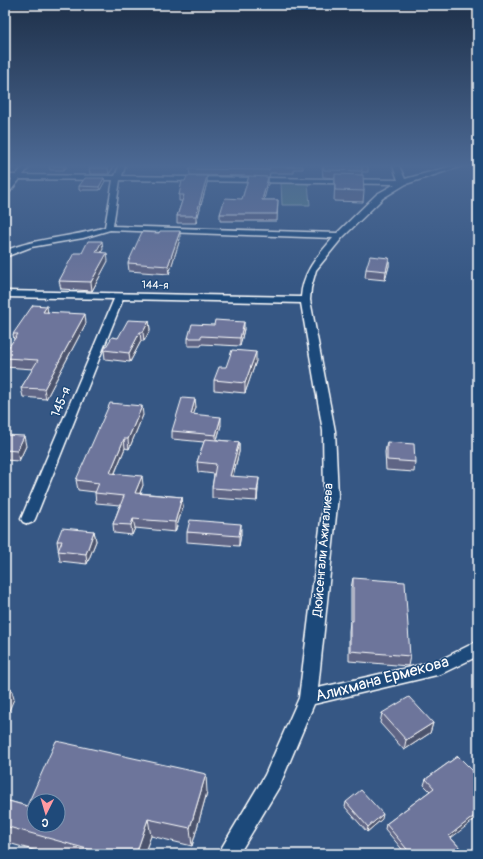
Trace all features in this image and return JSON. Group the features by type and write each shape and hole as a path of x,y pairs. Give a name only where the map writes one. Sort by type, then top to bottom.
{"street":[{"path":"109,228 113,206"},
{"name":"Дюйсенгали Ажигалиева","path":"228,854 272,781 308,698 330,496 329,431 305,300 312,270 339,236 370,206"},
{"path":"5,254 36,244 85,236 109,228 339,236"},
{"name":"144-я","path":"5,294 305,300"},
{"name":"145-я","path":"28,518 120,296"},
{"name":"Алихмана Ермекова","path":"308,698 441,667 478,648"}],"building":[{"path":"180,206 199,206 196,216 177,216"},
{"path":"222,206 278,206 277,214 220,214"},
{"path":"160,231 180,231 168,266 128,263 142,232 159,233"},
{"path":"88,241 102,241 96,252 107,253 91,282 59,281 74,253 82,253"},
{"path":"370,256 389,258 386,271 366,269"},
{"path":"33,305 47,306 43,312 85,314 44,389 21,388 38,360 5,358 5,352 18,334 13,334"},
{"path":"128,320 149,321 143,332 140,332 129,353 104,350 112,337 118,338"},
{"path":"215,320 244,322 240,338 201,336 201,338 188,338 192,324 214,325"},
{"path":"232,350 256,352 245,383 214,380 219,367 226,367"},
{"path":"182,398 195,399 191,414 221,417 216,435 172,431"},
{"path":"110,403 142,406 128,439 124,439 110,473 142,476 135,493 182,497 175,522 133,519 131,525 113,524 124,496 95,493 99,483 76,480"},
{"path":"5,435 24,436 17,451 5,450"},
{"path":"205,439 239,442 230,476 259,478 257,491 212,488 216,464 197,462"},
{"path":"387,442 414,444 415,462 387,460"},
{"path":"190,520 241,524 239,536 187,532"},
{"path":"62,528 94,531 86,554 58,551 62,541 57,541"},
{"path":"353,578 405,582 410,656 350,651 350,621 353,621"},
{"path":"5,688 11,688 5,702"},
{"path":"409,697 433,723 406,740 382,713"},
{"path":"56,741 206,774 190,828 148,819 136,854 105,854 30,833 66,833 66,793 33,793"},
{"path":"458,756 478,776 478,813 449,836 460,848 453,854 411,854 386,824 434,788 426,779"},
{"path":"361,790 383,814 368,827 346,802"},
{"path":"5,800 26,806 26,832 5,826"}]}
